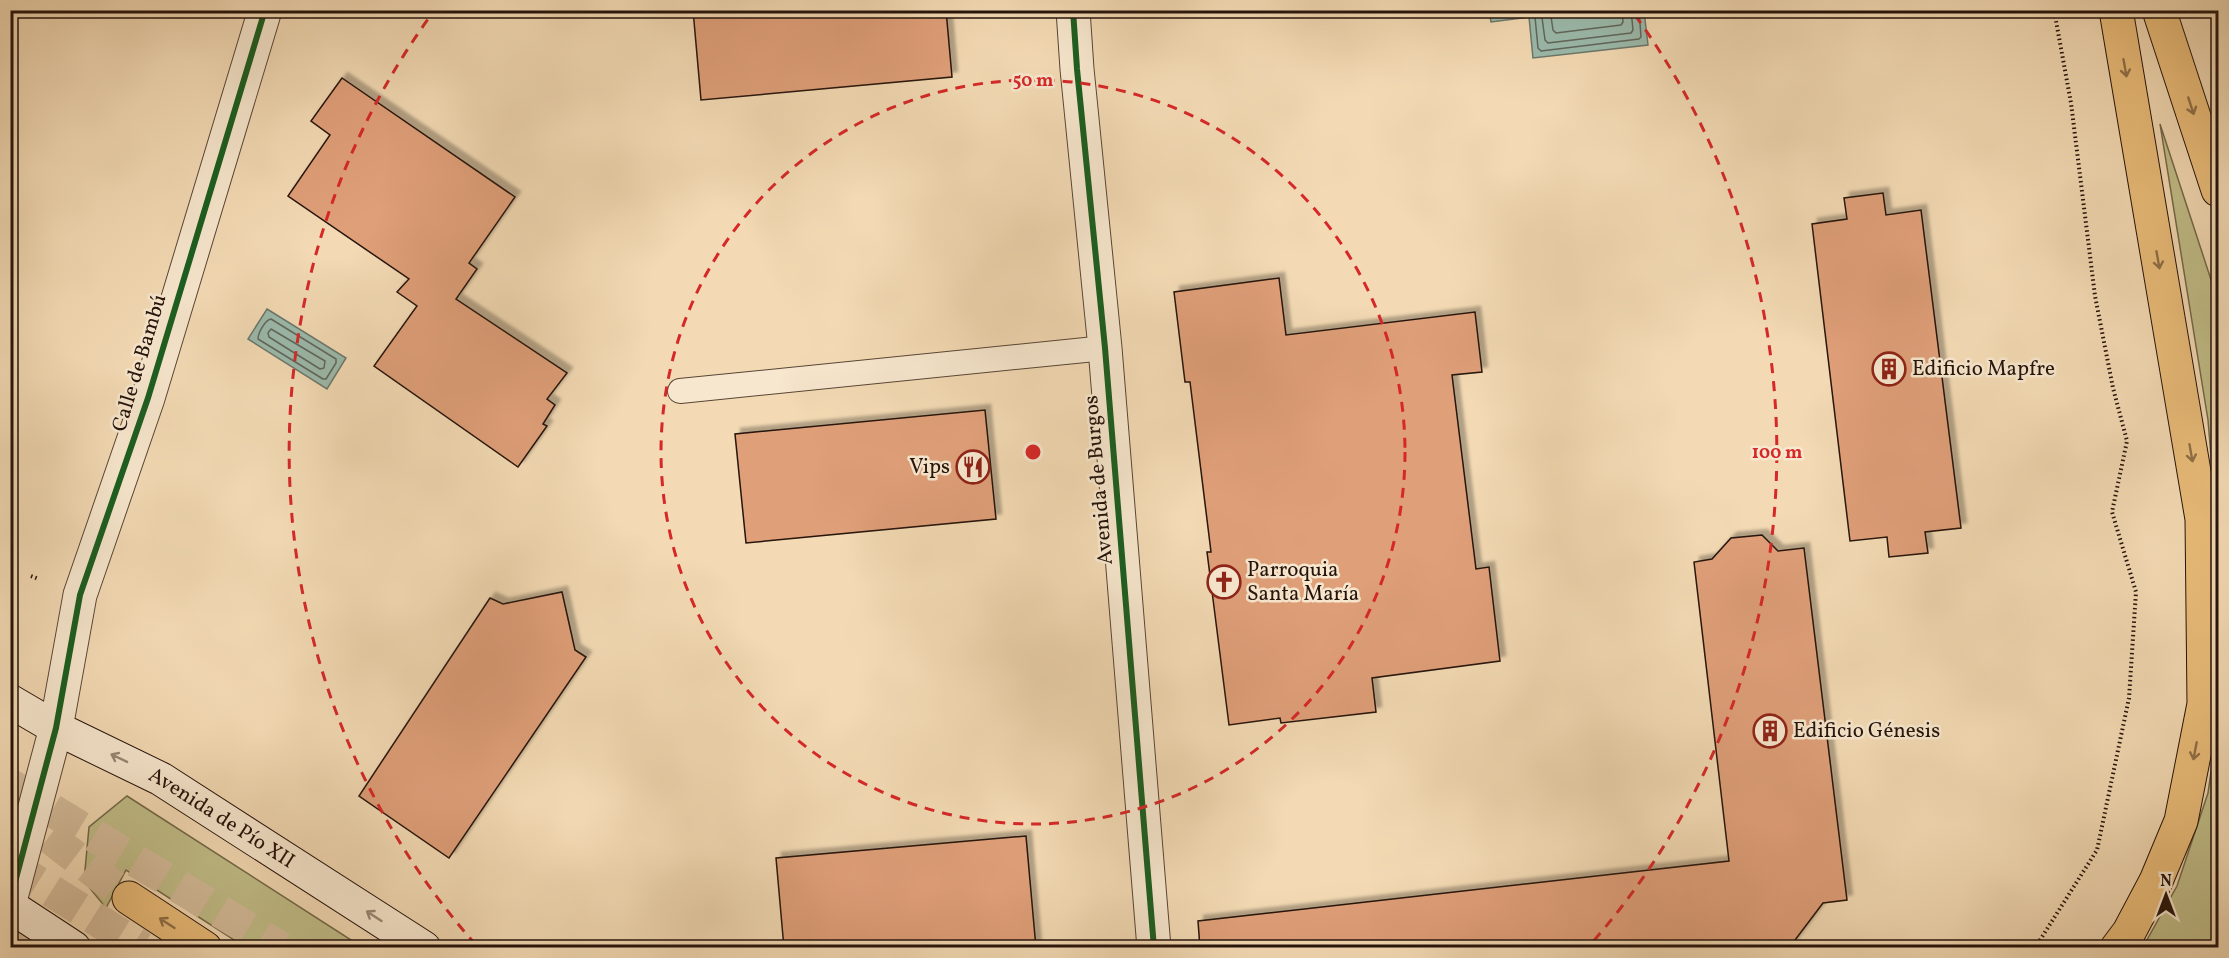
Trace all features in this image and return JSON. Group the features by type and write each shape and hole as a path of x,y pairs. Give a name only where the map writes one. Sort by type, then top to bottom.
{"main road":[{"path":"2116,10 2202,519 2204,704 2181,821 2156,881 2129,932 2116,948"},
{"path":"2159,10 2218,190"},
{"path":"129,898 205,948"}],"street":[{"name":"Calle de Bambú","path":"10,901 56,728 80,595 148,398 265,10"},
{"name":"Avenida de Burgos","path":"1073,10 1105,348 1154,948"},
{"name":"Avenida de Pío XII","path":"10,701 56,728 161,779 424,948"},
{"path":"10,906 74,948"}],"lane":[{"path":"680,392 1105,348"}],"path":[{"path":"2035,948 2097,850 2129,698 2136,592 2112,512 2127,441 2113,388 2095,297 2071,103 2054,10"}],"shaded area":[{"path":"2160,124 2218,301 2218,541 2208,420"},
{"path":"2218,722 2218,947 2143,947 2177,886 2208,793"},
{"path":"127,796 362,947 245,947 126,870 106,908 84,881 89,827"}],"water":[{"path":"1489,11 1644,11 1648,45 1533,58 1529,17 1491,22"},
{"path":"267,309 346,358 327,389 248,339"}],"building":[{"path":"693,10 946,10 952,77 701,100"},
{"path":"342,78 515,197 469,263 477,269 456,299 567,373 547,399 555,405 543,424 547,426 518,467 374,366 417,306 397,292 409,279 288,196 330,135 311,121"},
{"name":"Edificio Mapfre","path":"1883,193 1886,215 1921,210 1961,528 1925,532 1928,553 1889,557 1887,537 1850,541 1812,224 1847,219 1844,198"},
{"path":"1279,278 1286,335 1475,312 1482,372 1452,375 1476,569 1489,567 1500,661 1372,678 1376,712 1281,723 1280,718 1229,725 1207,552 1211,552 1190,382 1185,382 1174,292"},
{"path":"985,410 996,519 746,543 735,434"},
{"path":"1762,535 1778,551 1804,548 1847,900 1823,903 1789,948 1200,948 1198,921 1729,861 1694,562 1712,559 1731,538"},
{"path":"562,592 575,650 586,657 449,858 359,796 490,598 503,604"},
{"path":"1026,836 1036,948 784,948 776,858"}],"tunnel":[{"path":"10,785 281,948"},
{"path":"10,807 129,898"},
{"path":"10,865 142,948"},
{"path":"10,934 24,948"}],"cycle path":[{"path":"10,901 56,728 80,595 148,398 265,10"},
{"path":"1073,10 1105,348 1154,948"}],"place":[{"name":"Edificio Mapfre","path":"1889,369"},
{"name":"Vips","path":"973,467"},
{"name":"Parroquia Santa María","path":"1224,582"},
{"name":"Edificio Génesis","path":"1770,731"}]}
